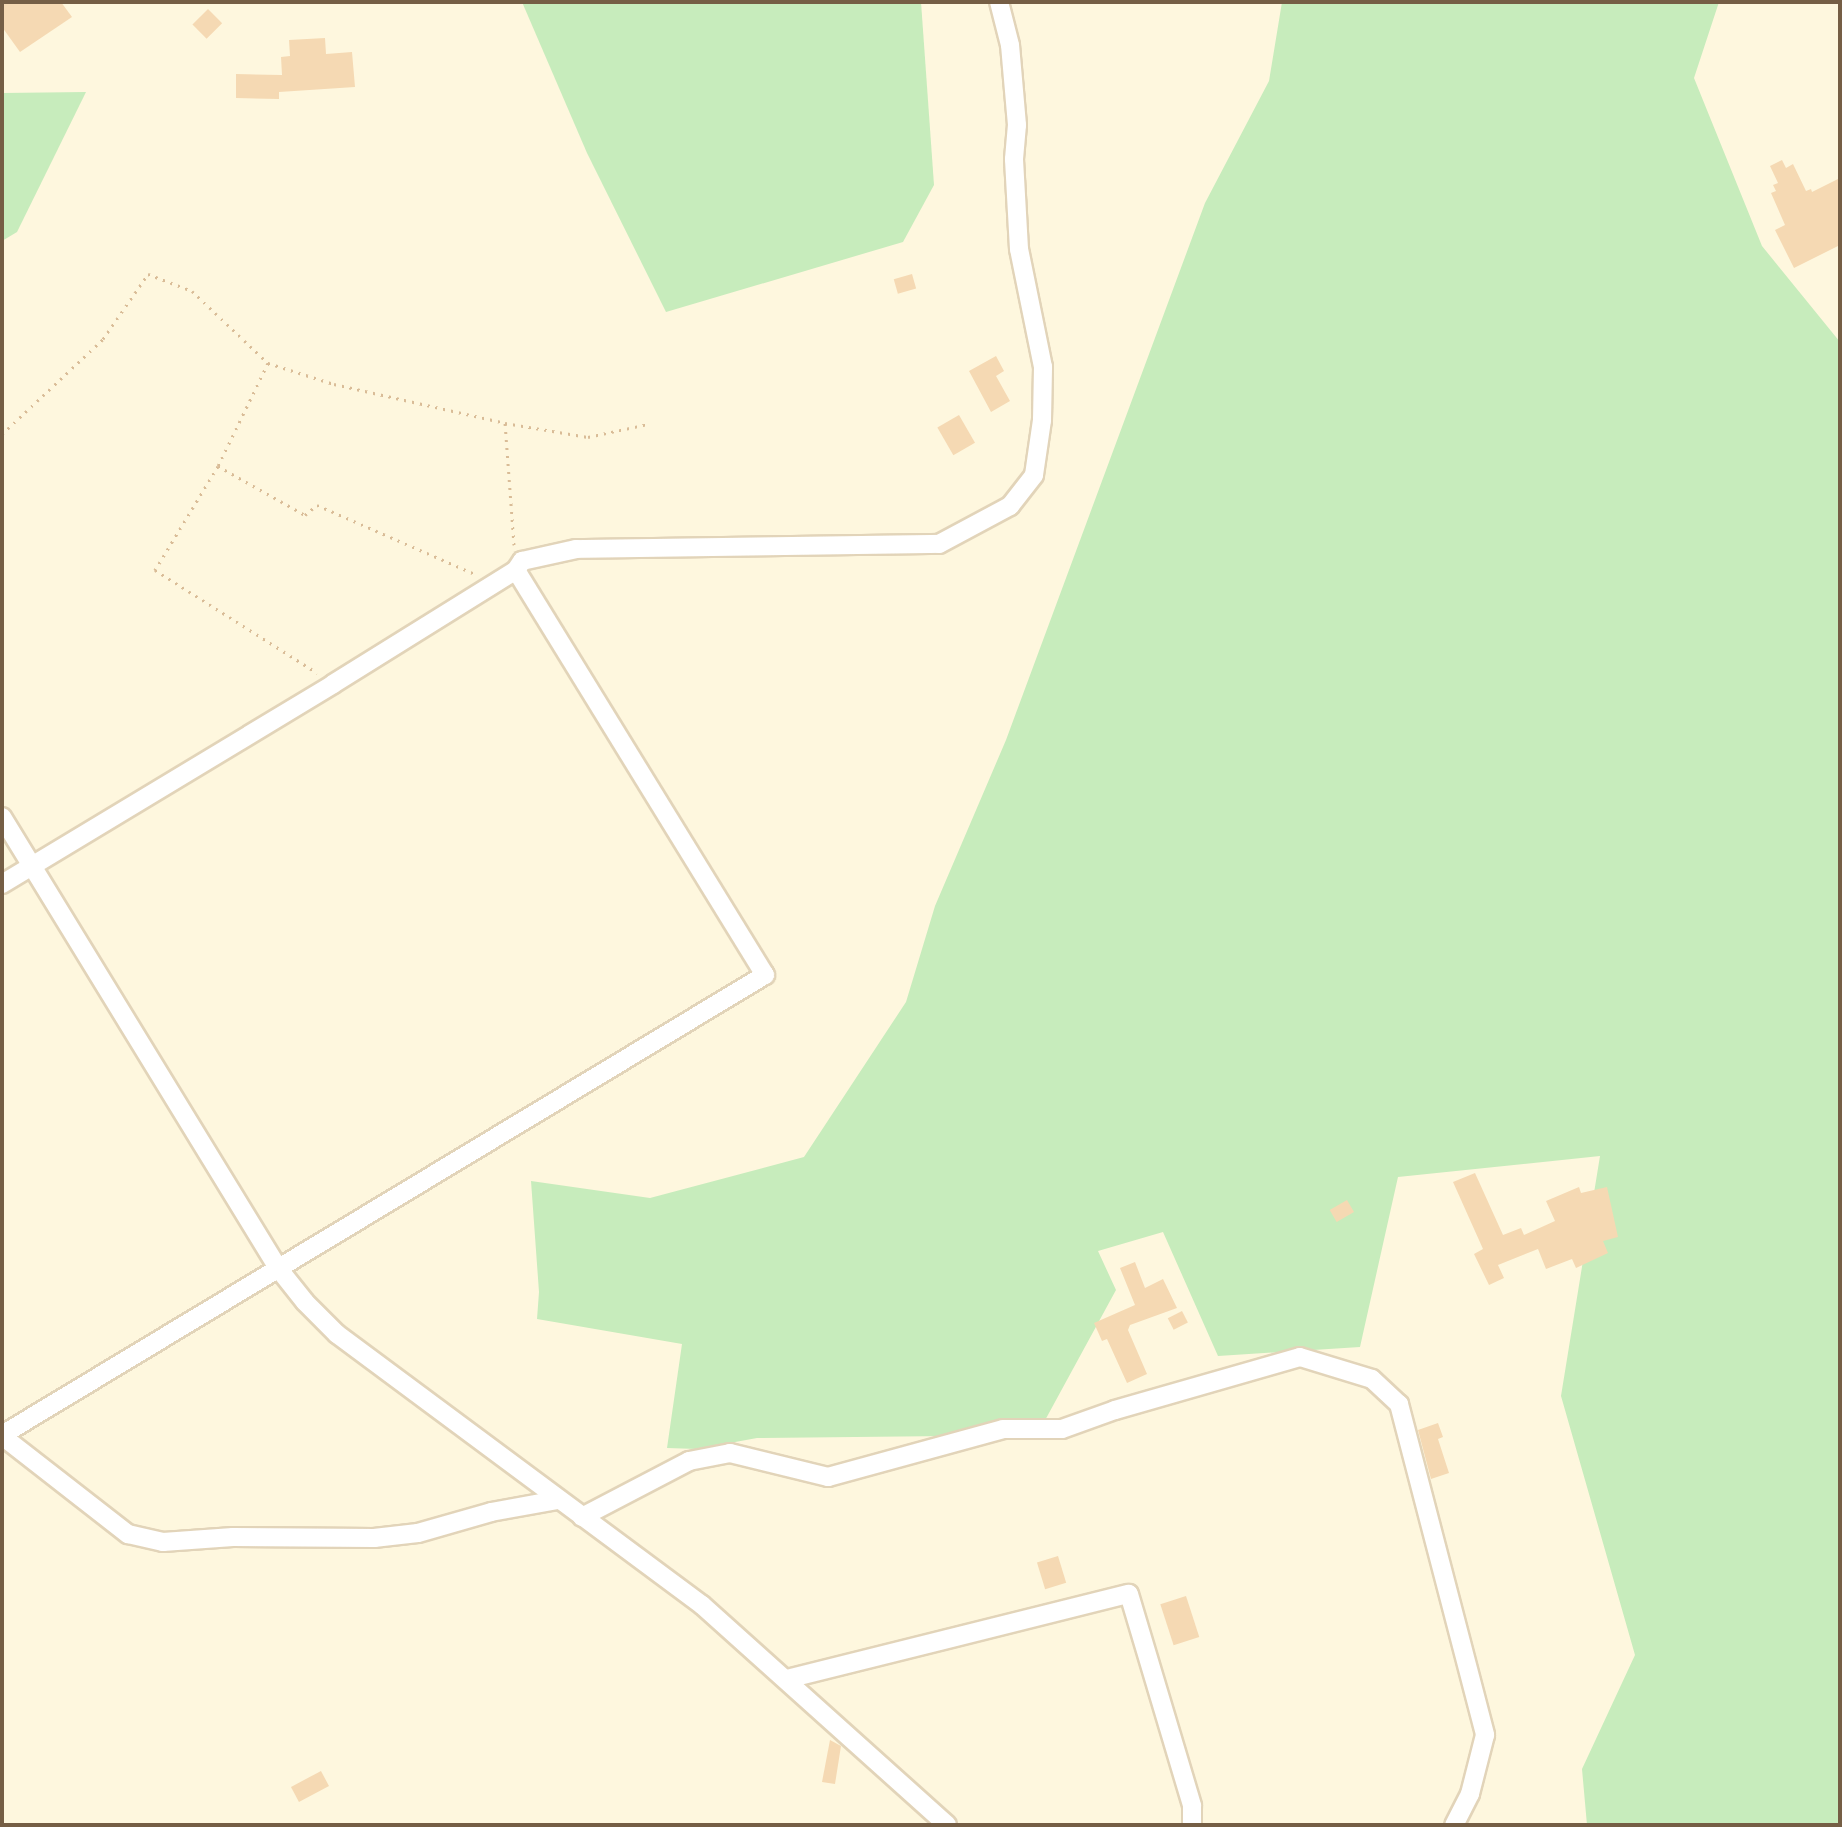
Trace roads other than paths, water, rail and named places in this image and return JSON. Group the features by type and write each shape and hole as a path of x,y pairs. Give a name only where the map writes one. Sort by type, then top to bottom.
{"street":[{"path":"2,884 333,684 516,570 522,561 576,549 939,544 1010,506 1034,475 1042,420 1043,367 1019,249 1014,159 1015,99 1010,45 999,2"},
{"path":"516,570 765,975 2,1436 61,1485 128,1534 163,1542 233,1537 374,1538 418,1533 491,1512 558,1500"},
{"path":"2,817 278,1268 305,1302 337,1334 702,1605 947,1825"},
{"path":"582,1517 689,1461 730,1453 828,1477 1003,1429 1062,1429 1115,1410 1300,1357 1372,1379 1399,1404 1485,1735 1470,1794 1454,1825"},
{"path":"787,1679 1129,1594 1192,1806 1192,1825"}]}
